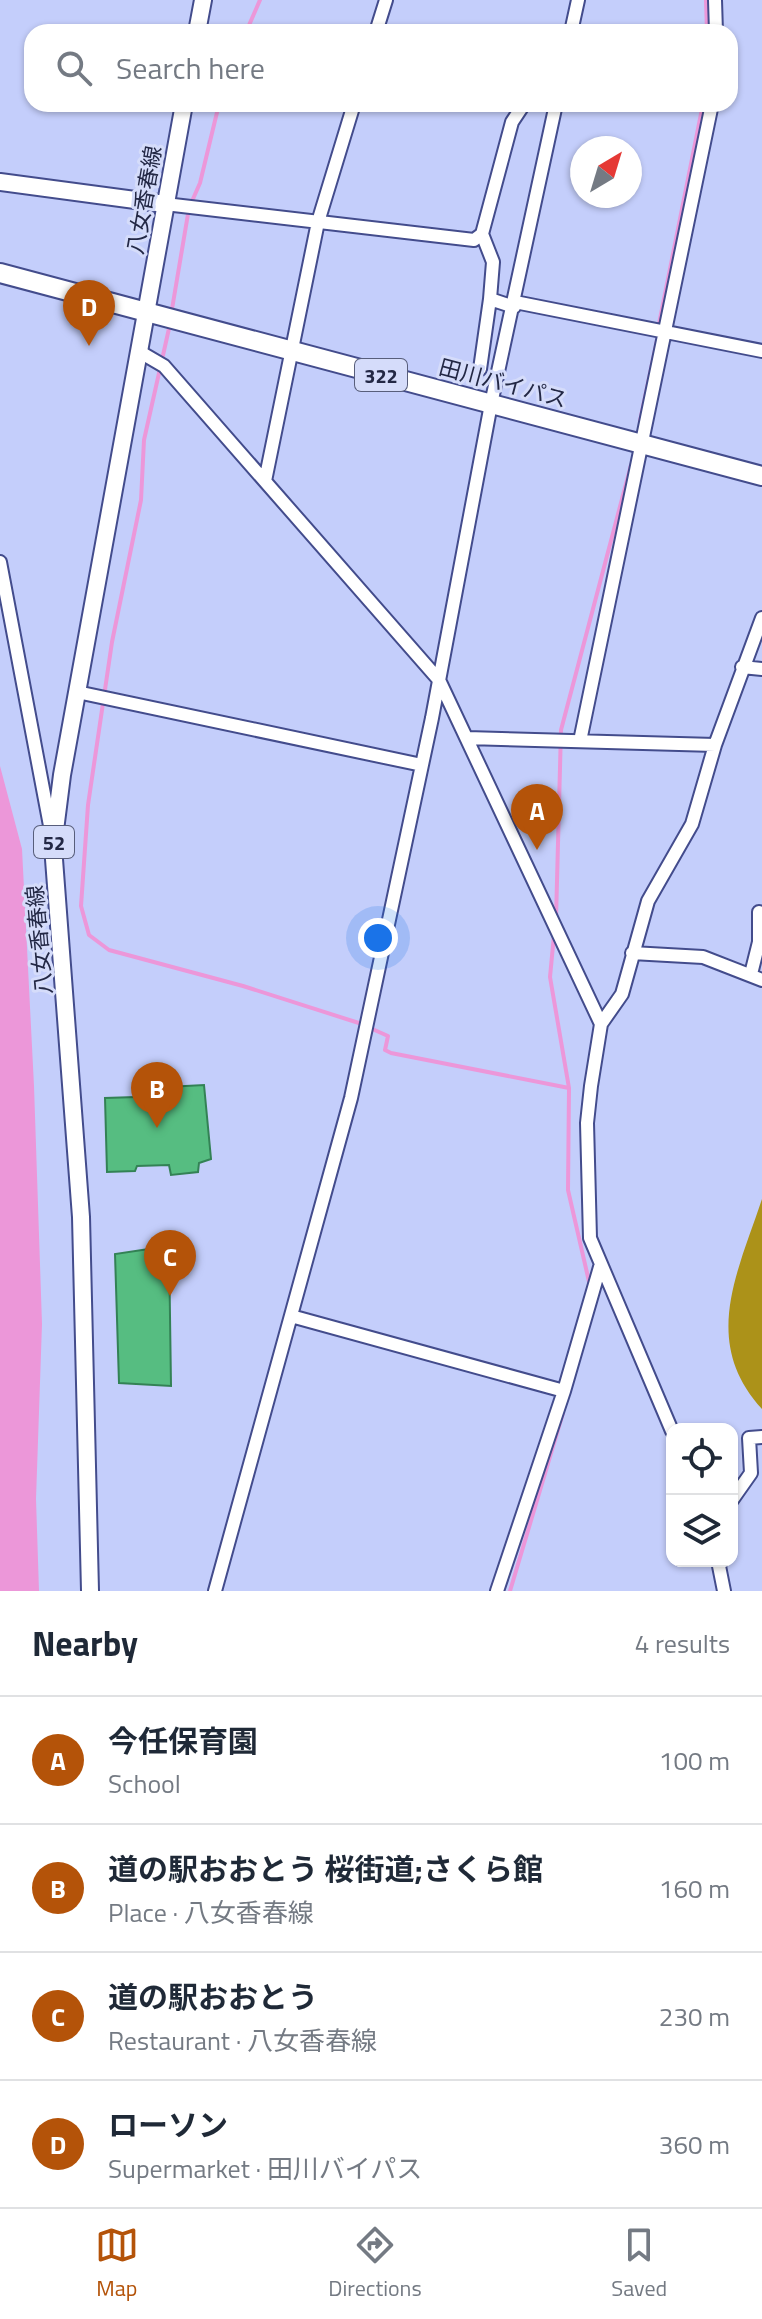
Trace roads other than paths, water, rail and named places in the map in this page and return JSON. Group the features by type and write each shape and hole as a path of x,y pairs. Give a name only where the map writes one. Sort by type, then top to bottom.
{"highway":[{"name":"田川バイパス","path":"0,273 762,476"}],"main road":[{"path":"198,24 203,0"},
{"name":"八女香春線","path":"90,1591 81,1217 53,846 77,692 182,112"},
{"path":"0,182 165,204"}],"street":[{"path":"378,24 386,0"},
{"path":"573,24 578,0"},
{"path":"715,0 716,24"},
{"path":"265,481 318,222 352,112"},
{"path":"480,369 493,262 482,234 512,122 519,112"},
{"path":"215,1591 351,1098 422,765 491,404 554,112"},
{"path":"580,741 710,112"},
{"path":"165,204 474,240 482,234"},
{"path":"490,299 762,351"},
{"path":"140,352 164,366 439,680 601,1024"},
{"path":"0,562 53,846"},
{"path":"668,1423 590,1238 587,1123 601,1024 622,994 648,901 692,824 715,745 762,618"},
{"path":"742,667 762,669"},
{"path":"77,692 422,765"},
{"path":"467,738 715,745"},
{"path":"632,953 703,957 756,977 759,912"},
{"path":"497,1591 564,1391 600,1267"},
{"path":"291,1316 564,1391"},
{"path":"736,1495 751,1473 749,1438 762,1437"},
{"path":"719,1567 724,1591"}],"waterway":[{"path":"250,24 260,0"},
{"path":"706,0 707,24"},
{"path":"171,315 189,208 200,183 217,112"},
{"path":"659,324 701,112"},
{"path":"170,324 144,440 141,500 112,642 88,805 81,906 89,935 109,950 243,986 362,1024"},
{"path":"640,421 658,336"},
{"path":"556,919 561,730 631,465"},
{"path":"554,935 550,977 569,1088 568,1190 590,1286"},
{"path":"370,1028 388,1036 385,1050 391,1053 569,1088"},
{"path":"510,1591 563,1413"}],"place":[{"name":"ローソン","path":"89,346"},
{"name":"今任保育園","path":"537,850"},
{"name":"道の駅おおとう 桜街道;さくら館","path":"157,1128"},
{"name":"道の駅おおとう","path":"170,1296"}]}
